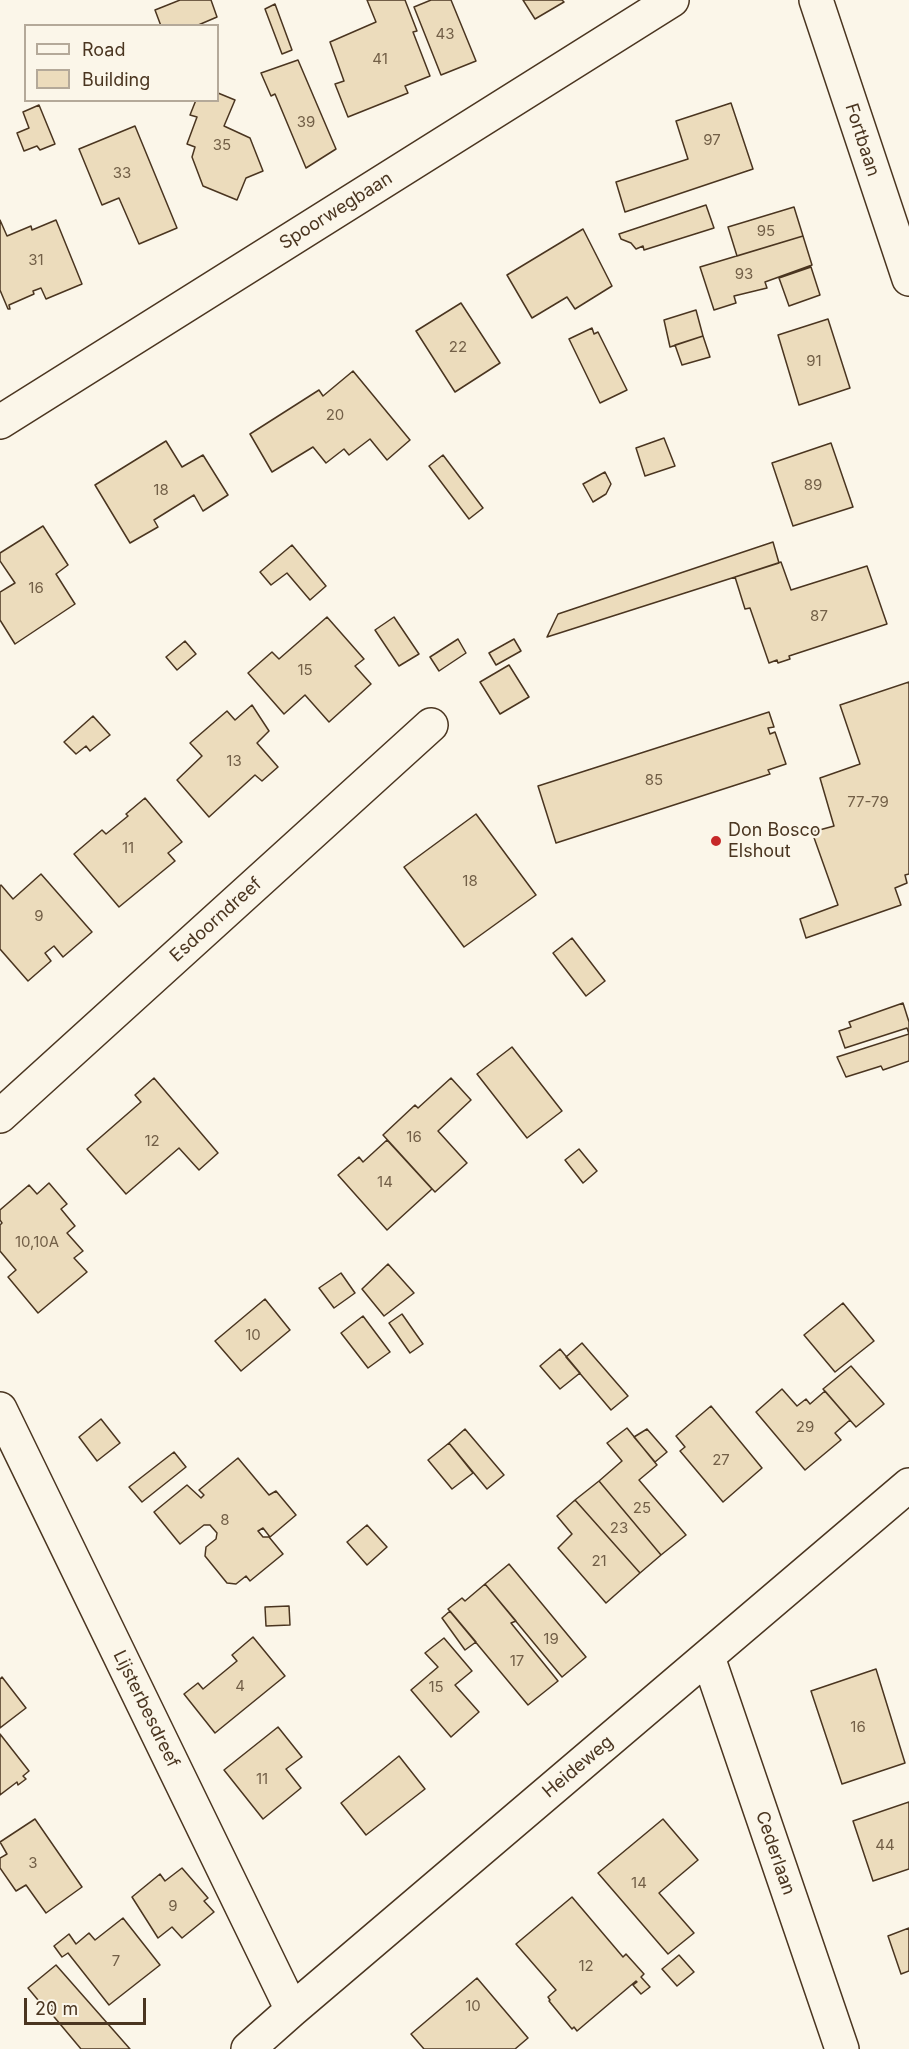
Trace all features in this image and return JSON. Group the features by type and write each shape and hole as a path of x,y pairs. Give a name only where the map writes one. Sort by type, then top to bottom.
{"street":[{"name":"Spoorwegbaan","path":"0,422 672,0"},
{"name":"Fortbaan","path":"816,0 909,279"},
{"name":"Esdoorndreef","path":"0,1116 431,725"},
{"name":"Lijsterbesdreef","path":"0,1409 292,2010"},
{"name":"Heideweg","path":"248,2049 909,1485"},
{"name":"Cederlaan","path":"708,1657 842,2049"}],"building":[{"path":"180,0 211,0 217,17 201,24 160,24 155,10"},
{"path":"367,0 405,0 417,31 413,32 430,76 405,86 408,93 348,117 335,84 344,81 330,42 376,22"},
{"path":"431,0 451,0 476,61 441,75 414,7"},
{"path":"523,0 562,0 564,2 535,19"},
{"path":"275,4 292,50 282,54 265,9"},
{"path":"298,60 336,149 306,168 275,94 271,96 261,73"},
{"path":"219,93 235,100 224,126 250,138 263,171 246,178 237,200 203,186 192,157 195,147 187,144 197,117 190,115 195,102 219,102"},
{"path":"731,103 753,169 625,212 616,182 688,159 676,121"},
{"path":"39,105 55,144 40,150 37,146 24,151 17,133 29,128 23,112"},
{"path":"135,126 177,228 139,244 119,198 102,205 79,149"},
{"path":"706,205 714,228 644,250 643,246 636,249 631,243 621,239 619,234"},
{"path":"794,207 803,236 737,256 728,227"},
{"path":"0,220 7,236 31,226 32,230 56,220 82,284 46,299 41,288 33,291 34,294 9,305 10,309 8,309 0,290"},
{"path":"583,229 612,286 575,309 567,297 532,318 507,275"},
{"path":"803,236 812,265 765,282 767,288 734,296 736,303 714,310 700,267"},
{"path":"811,267 820,295 789,306 779,278"},
{"path":"461,303 500,363 455,392 416,331"},
{"path":"696,310 703,336 670,347 664,320"},
{"path":"828,319 850,388 799,405 778,335"},
{"path":"592,328 594,334 598,332 627,390 600,403 569,339"},
{"path":"703,336 710,357 682,365 675,345"},
{"path":"353,371 410,440 387,460 370,439 349,455 344,449 326,463 313,447 272,472 250,434 319,390 323,396"},
{"path":"664,438 675,466 645,476 636,448"},
{"path":"166,441 182,467 203,455 228,495 203,511 194,495 154,520 158,527 130,543 95,485"},
{"path":"831,443 853,507 793,526 772,463"},
{"path":"443,455 483,508 469,519 429,466"},
{"path":"605,472 611,484 606,494 593,502 583,484"},
{"path":"43,526 68,565 56,574 75,604 15,644 0,620 0,592 15,583 0,561 0,553"},
{"path":"773,542 779,563 547,637 558,614"},
{"path":"292,545 326,586 310,600 287,573 271,585 260,572"},
{"path":"781,562 791,590 867,566 887,624 789,656 790,659 778,663 777,660 769,663 750,608 745,609 735,577"},
{"path":"327,617 364,659 355,666 371,684 329,722 305,695 284,714 248,673 272,652 279,659"},
{"path":"394,617 419,654 399,666 375,630"},
{"path":"458,639 466,653 439,671 430,657"},
{"path":"514,639 521,651 496,665 489,653"},
{"path":"185,641 196,654 177,670 166,657"},
{"path":"509,665 529,697 500,714 480,682"},
{"name":"Don Bosco Elshout","path":"909,682 909,874 905,875 907,883 895,888 901,905 806,938 800,919 838,905 812,832 834,826 820,778 860,764 840,705"},
{"path":"252,705 269,731 257,743 278,767 262,781 255,775 209,817 177,780 202,756 190,743 227,711 235,720"},
{"path":"769,712 774,727 768,728 770,734 775,732 786,764 768,770 770,774 556,843 538,786"},
{"path":"93,716 110,735 90,751 86,746 76,754 64,742"},
{"path":"145,798 182,842 168,853 175,861 119,907 74,854 102,830 106,834"},
{"path":"476,814 536,895 464,947 404,867"},
{"path":"41,874 92,932 63,957 54,946 45,953 51,961 28,981 0,949 0,886 13,899"},
{"path":"572,938 605,981 586,996 553,953"},
{"path":"903,1003 909,1022 909,1034 907,1028 845,1048 839,1031 851,1027 849,1022"},
{"path":"909,1034 909,1061 883,1070 881,1066 846,1077 837,1057"},
{"path":"512,1047 562,1111 527,1138 477,1074"},
{"path":"154,1078 218,1153 199,1170 179,1148 126,1194 87,1149 141,1102 135,1095"},
{"path":"451,1078 471,1100 438,1131 467,1163 435,1192 383,1135 415,1105 418,1108"},
{"path":"387,1140 432,1189 387,1230 338,1175 359,1157 363,1162"},
{"path":"579,1149 597,1171 583,1183 565,1160"},
{"path":"49,1183 67,1204 61,1209 75,1226 67,1233 83,1251 74,1258 87,1272 38,1313 8,1277 16,1270 0,1251 0,1225 2,1223 0,1210 29,1185 37,1194"},
{"path":"388,1264 414,1293 384,1316 362,1289"},
{"path":"341,1273 355,1293 334,1308 319,1288"},
{"path":"265,1299 290,1330 241,1371 215,1341"},
{"path":"843,1303 874,1341 835,1372 804,1335"},
{"path":"402,1314 423,1344 410,1353 389,1323"},
{"path":"363,1316 390,1352 368,1368 341,1333"},
{"path":"582,1343 628,1396 611,1410 566,1357"},
{"path":"560,1349 580,1373 560,1389 540,1366"},
{"path":"851,1366 884,1404 856,1427 823,1389"},
{"path":"782,1389 797,1406 806,1399 810,1404 825,1391 850,1420 835,1433 841,1440 805,1470 756,1412"},
{"path":"711,1406 762,1468 723,1502 680,1451 685,1447 676,1436"},
{"path":"101,1419 120,1443 97,1461 79,1437"},
{"path":"627,1428 657,1465 639,1480 686,1535 661,1555 599,1481 622,1461 607,1443"},
{"path":"465,1429 504,1475 487,1489 449,1443"},
{"path":"647,1429 667,1452 655,1462 634,1437"},
{"path":"449,1443 473,1473 452,1489 428,1460"},
{"path":"174,1452 186,1467 142,1502 129,1487"},
{"path":"238,1458 269,1495 276,1491 296,1515 270,1537 263,1528 258,1531 263,1537 269,1537 283,1554 250,1581 246,1576 236,1584 227,1583 205,1556 206,1547 216,1539 217,1533 210,1525 204,1525 180,1544 154,1512 187,1485 201,1498 204,1495 199,1490"},
{"path":"599,1481 661,1555 640,1573 575,1500"},
{"path":"575,1500 640,1573 606,1603 558,1548 572,1534 557,1516"},
{"path":"367,1525 387,1547 367,1565 347,1542"},
{"path":"509,1564 586,1657 562,1677 485,1584"},
{"path":"485,1584 516,1621 511,1623 558,1681 528,1705 448,1609 462,1598 465,1601"},
{"path":"289,1606 290,1625 266,1626 265,1607"},
{"path":"450,1611 476,1642 465,1650 442,1618"},
{"path":"253,1637 285,1676 215,1733 184,1694 198,1683 203,1689 237,1661 232,1655"},
{"path":"444,1638 472,1671 455,1685 479,1712 451,1737 411,1690 438,1667 425,1653"},
{"path":"876,1669 905,1763 842,1784 811,1691"},
{"path":"2,1677 26,1708 0,1728 0,1679"},
{"path":"278,1727 302,1757 286,1769 301,1788 263,1819 224,1770"},
{"path":"0,1734 29,1771 23,1776 26,1779 18,1785 17,1782 0,1795"},
{"path":"399,1756 425,1789 366,1835 341,1803"},
{"path":"909,1802 909,1869 873,1881 853,1821"},
{"path":"35,1819 82,1887 46,1913 26,1885 16,1891 0,1868 0,1858 7,1854 0,1842"},
{"path":"663,1819 698,1860 659,1893 694,1933 668,1954 598,1873"},
{"path":"182,1868 208,1898 204,1901 214,1912 182,1938 172,1927 158,1938 132,1897 160,1874 165,1881"},
{"path":"572,1897 623,1957 626,1954 644,1974 641,1977 650,1987 641,1994 633,1985 636,1981 577,2031 574,2027 572,2029 549,2001 548,1997 556,1990 516,1944"},
{"path":"123,1918 160,1965 109,2005 68,1953 62,1957 54,1946 69,1934 76,1944 89,1933 95,1940"},
{"path":"909,1928 909,1971 901,1974 888,1936"},
{"path":"679,1955 694,1972 677,1986 662,1969"},
{"path":"56,1965 130,2049 81,2049 50,2012 54,2008 49,2002 43,2006 28,1988"},
{"path":"477,1978 528,2038 515,2049 424,2049 411,2034"}],"place":[{"name":"Don Bosco Elshout","path":"716,841"}]}
